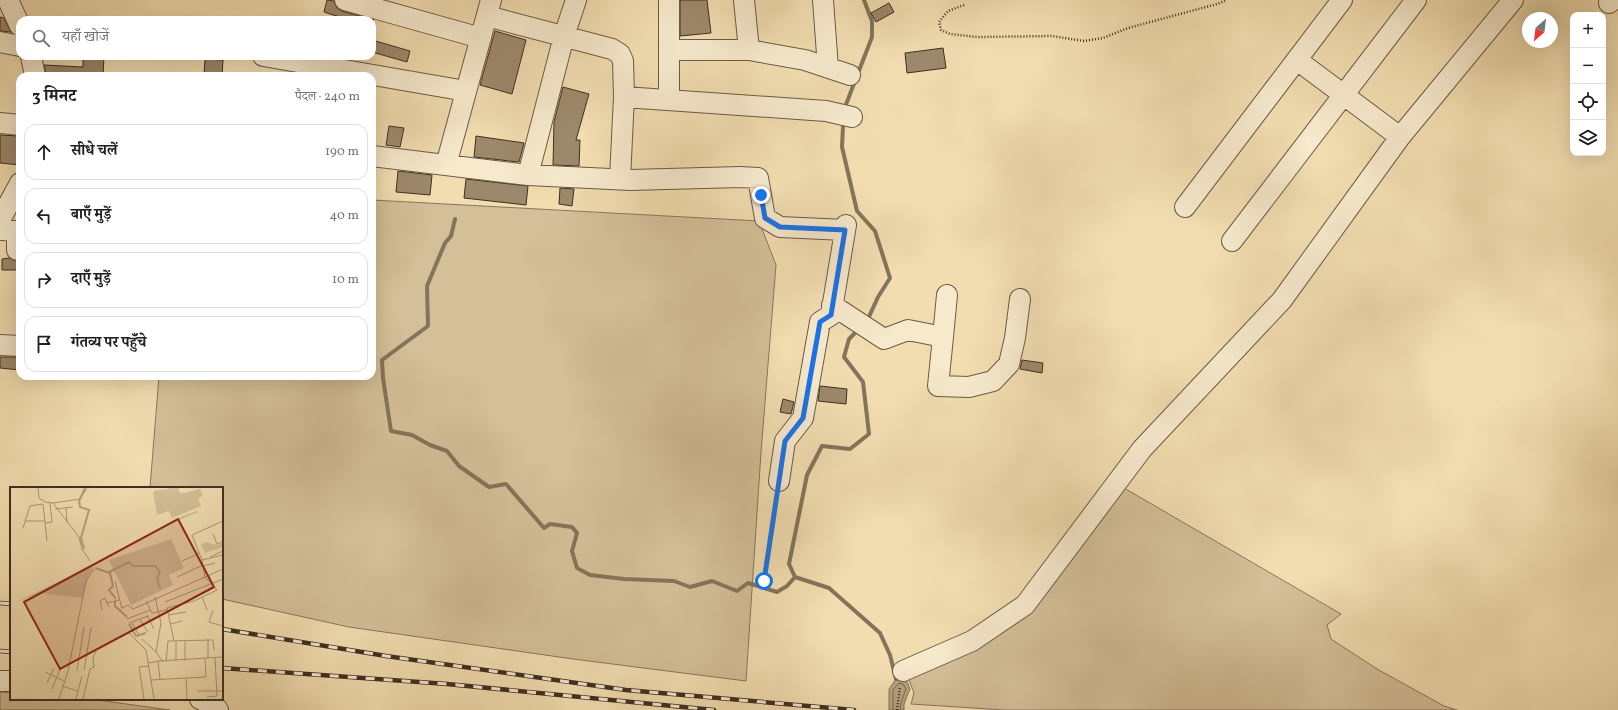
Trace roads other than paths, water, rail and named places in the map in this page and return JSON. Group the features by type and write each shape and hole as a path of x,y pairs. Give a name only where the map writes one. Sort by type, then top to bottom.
{"street":[{"path":"8,0 16,17"},
{"path":"345,0 481,38"},
{"path":"528,175 564,36 576,0"},
{"path":"669,0 669,100"},
{"path":"744,0 749,50"},
{"path":"823,0 828,68"},
{"path":"1185,207 1342,0"},
{"path":"1232,241 1416,0"},
{"path":"902,671 972,641 1025,605 1142,449 1282,300 1400,138 1512,0"},
{"path":"446,165 489,8 564,36 612,49 620,54 623,61 624,97 620,179"},
{"path":"0,42 16,45"},
{"path":"669,50 749,50 805,60 850,75"},
{"path":"32,60 34,72"},
{"path":"287,60 356,72"},
{"path":"1297,60 1400,138"},
{"path":"376,75 466,91"},
{"path":"624,97 826,111 852,117"},
{"path":"0,123 16,125"},
{"path":"376,156 528,175 620,179 758,178 765,218 780,227 846,228 831,315 820,322 803,418 785,441 779,481"},
{"path":"0,220 16,190"},
{"path":"947,295 938,386 968,387 993,380 1010,364 1020,299"},
{"path":"832,305 884,339 908,330 943,338"},
{"path":"0,345 16,346"},
{"path":"0,681 10,682"},
{"path":"202,700 215,706 218,710"}],"water":[{"path":"896,679 906,679 910,689 904,704 904,710 889,710 889,689"}],"waterway":[{"path":"845,107 872,37 872,21 864,0"},
{"path":"843,126 842,147 857,211 875,231 890,278 878,297 868,319"},
{"path":"455,219 451,236 445,243 427,286 428,326 382,360 383,378 391,431 412,435 430,445 447,451 459,466 489,487 506,484 544,528 550,524 572,527 577,533 572,551 577,568 590,575 624,579 674,581 690,587 712,581 737,591 748,583 777,592 787,586 795,577"},
{"path":"855,333 849,339 844,357 863,382 869,434 850,449 822,446 807,475 789,564 795,577 829,588 880,633 890,655 896,679"}],"railway":[{"path":"0,603 10,604"},
{"path":"223,629 386,656 626,690 854,710"},
{"path":"0,651 10,652"},
{"path":"223,668 447,684 714,710"}]}
